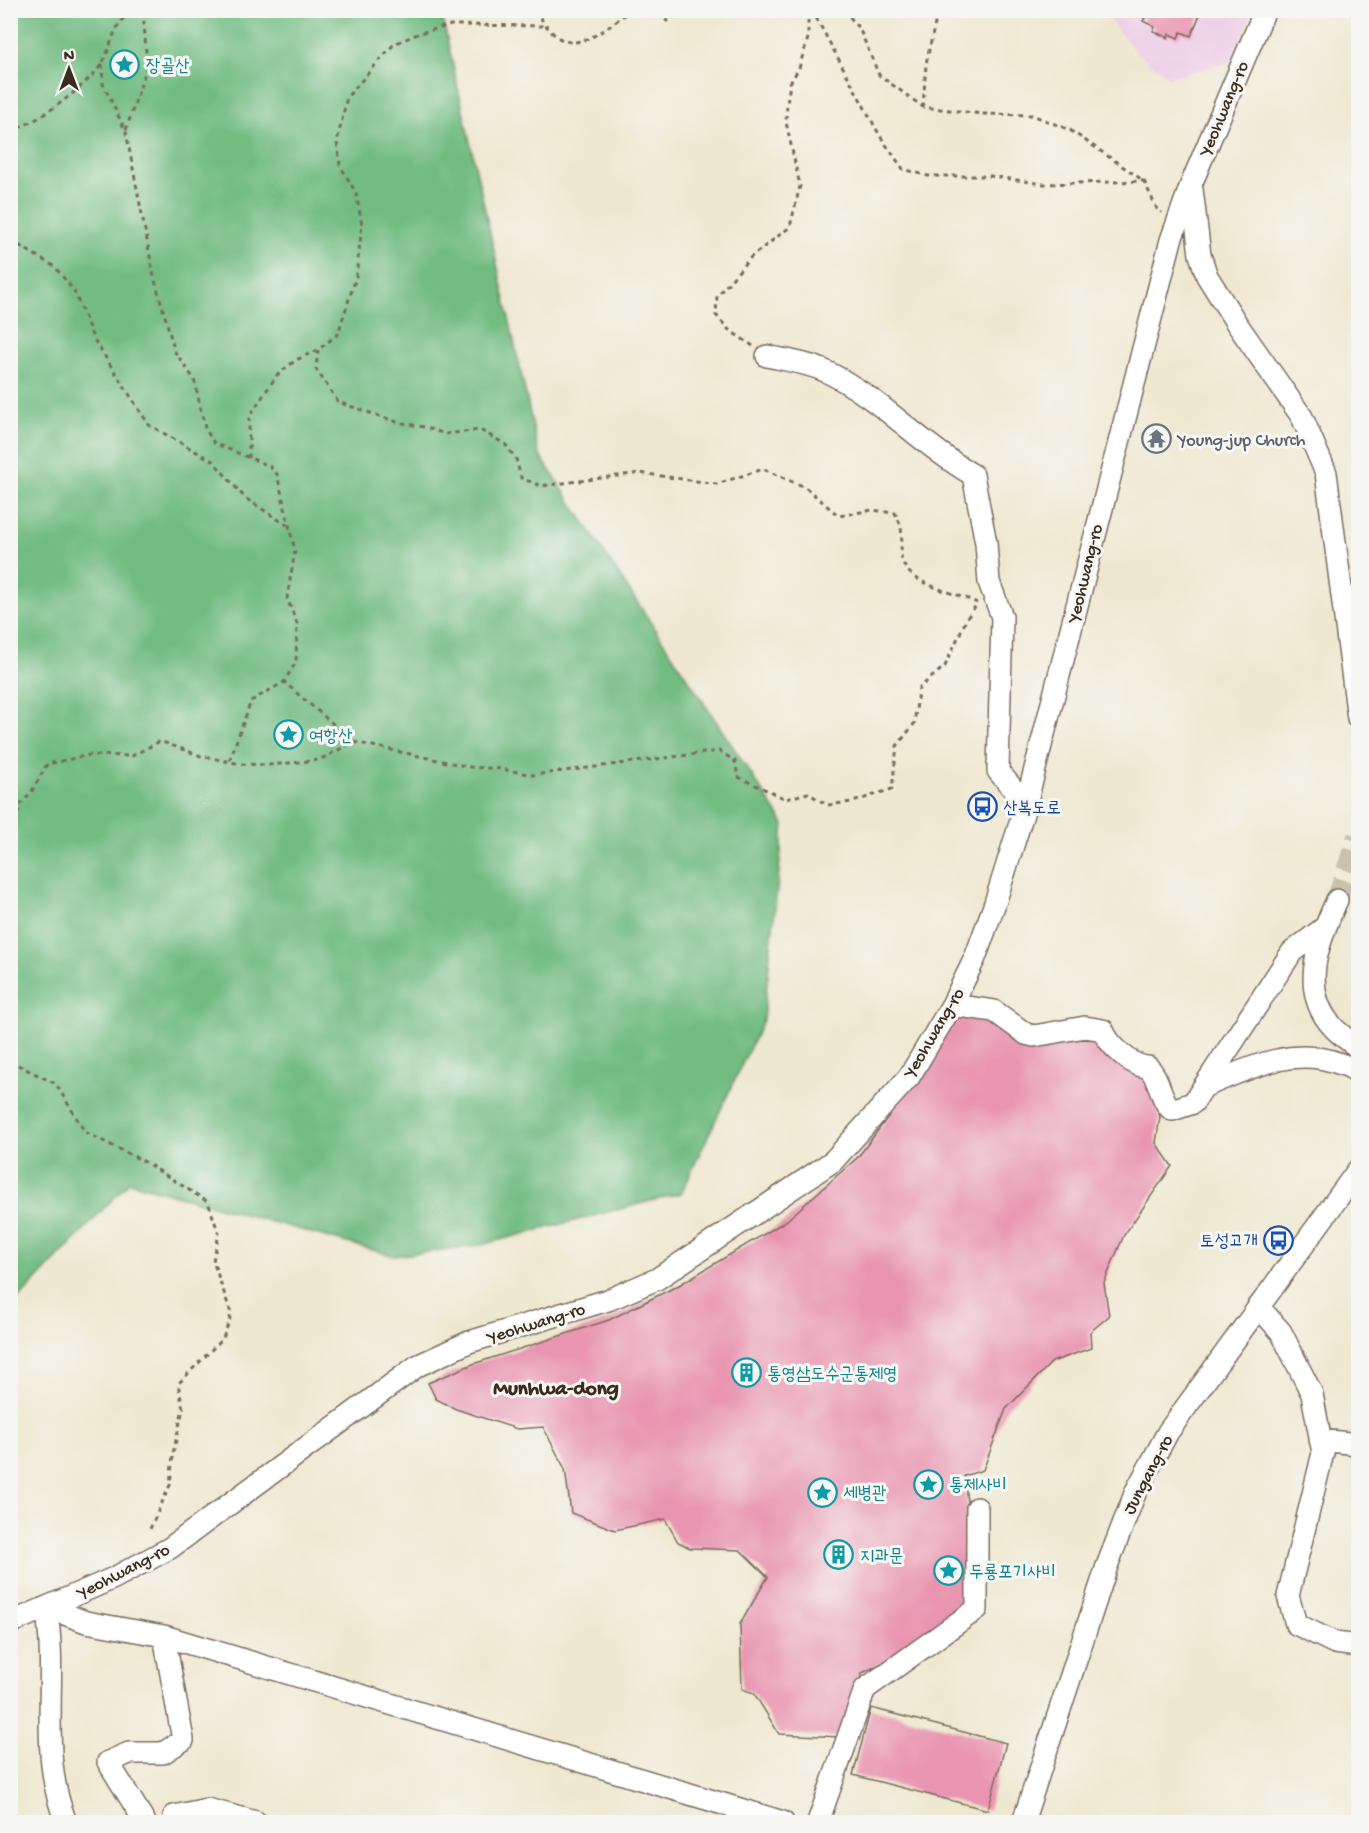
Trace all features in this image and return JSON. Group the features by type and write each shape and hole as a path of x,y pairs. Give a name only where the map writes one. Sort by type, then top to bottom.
{"street":[{"name":"Yeohwang-ro","path":"10,1623 114,1578 170,1548 417,1366 469,1342 608,1300 657,1279 772,1204 832,1161 909,1077 952,1005 975,958 1026,804 1138,358 1176,224 1266,10"},
{"path":"1192,182 1200,255 1208,276 1243,333 1302,417 1326,473 1359,718"},
{"path":"766,356 824,370 869,399 951,462 974,475 986,543 989,582 1002,617 998,771 1026,804"},
{"path":"1337,900 1315,957 1314,980 1321,1010 1333,1028 1359,1048"},
{"path":"952,1005 994,1011 1026,1034 1034,1036 1085,1027 1103,1030 1105,1037 1130,1060 1140,1067 1148,1067 1157,1075 1168,1106 1172,1110 1193,1103 1292,952 1325,927"},
{"path":"1203,1088 1266,1062 1296,1055 1326,1058 1353,1068 1359,1074"},
{"name":"Jungang-ro","path":"1023,1822 1110,1556 1136,1491 1168,1432 1258,1305 1359,1170"},
{"path":"1258,1305 1281,1332 1312,1394 1323,1453 1288,1596 1296,1624 1335,1643 1359,1646"},
{"path":"1320,1440 1359,1444"},
{"path":"818,1822 865,1689 977,1608 977,1508"},
{"path":"66,1822 48,1739 52,1641 46,1608 86,1622 164,1636 769,1820"},
{"path":"145,1822 108,1762 129,1752 163,1753 183,1740 164,1636"},
{"path":"174,1816 207,1809 256,1822"}],"path":[{"path":"10,130 62,103 102,64 115,31 129,10"},
{"path":"126,132 147,66 143,10"},
{"path":"535,10 556,36 570,42 604,33 630,10"},
{"path":"650,10 667,21 686,10"},
{"path":"810,10 880,136 903,169 928,176 990,176 1044,184 1144,181"},
{"path":"766,356 729,330 716,315 717,296 751,257 790,227 800,186 786,122 787,104 790,83 799,68 808,38 810,10"},
{"path":"844,10 859,28 879,75 923,107 983,114 1032,115 1070,130 1144,181 1157,209 1176,224"},
{"path":"923,107 926,64 938,10"},
{"path":"249,458 249,417 277,375 296,360 318,350 338,334 356,277 362,225 356,193 340,165 337,142 347,97 394,44 420,33 451,25 548,26"},
{"path":"102,64 103,84 126,132 154,277 175,352 194,379 205,428 214,442 269,466 277,474 294,551 287,598 297,624 296,662 285,682 251,700 229,762"},
{"path":"10,243 20,246 55,267 74,291 93,338 149,425 213,461 244,498 287,525"},
{"path":"318,350 316,369 338,402 397,422 424,426 445,434 480,430 505,444 516,459 521,478 541,486 640,473 717,484 763,469 805,487 839,516 872,510 895,513 901,523 903,563 922,584 958,593 1002,617"},
{"path":"285,682 354,742 470,767 502,769 533,775 719,750 735,761 738,777 786,799 808,793 827,805 853,802 892,789 897,746 914,724 919,688 945,666 962,635 967,618 978,604"},
{"path":"10,849 20,805 31,793 48,764 90,755 132,756 160,741 201,756 229,762 269,765 319,760 354,742"},
{"path":"10,1061 56,1084 86,1132 145,1162 208,1202 219,1234 213,1261 231,1313 229,1322 223,1338 177,1384 183,1408 173,1454 170,1485 150,1529"}],"shaded area":[{"path":"1102,11 1253,11 1232,62 1169,77 1136,52"}],"green space":[{"path":"11,10 441,11 539,454 784,824 763,1020 681,1193 481,1245 394,1256 129,1182 11,1307"}],"building":[{"path":"1130,10 1202,10 1191,36 1181,32 1178,38 1169,34 1168,38 1153,31 1155,27 1143,21 1145,18"},
{"name":"통영삼도수군통제영","path":"959,1009 996,1016 1014,1038 1037,1038 1094,1030 1147,1069 1160,1117 1156,1143 1172,1166 1124,1235 1104,1283 1109,1316 1090,1332 1091,1348 1052,1362 1006,1409 983,1470 964,1476 968,1510 967,1612 932,1638 862,1673 840,1737 779,1734 754,1693 742,1689 740,1624 768,1577 740,1550 690,1548 678,1542 665,1519 615,1530 571,1513 565,1469 543,1427 517,1429 456,1409 436,1399 428,1383 473,1364 609,1320 679,1285 786,1221 858,1157 930,1061"},
{"path":"871,1708 1006,1743 988,1810 853,1775"}],"tunnel":[{"path":"1337,900 1358,836"}],"place":[{"name":"장골산","path":"125,65"},
{"name":"Young-jup Church","path":"1157,439"},
{"name":"여항산","path":"288,735"},
{"name":"산복도로","path":"982,807"},
{"name":"토성고개","path":"1279,1240"},
{"name":"통영삼도수군통제영","path":"746,1373"},
{"name":"통제사비","path":"928,1484"},
{"name":"세병관","path":"822,1492"},
{"name":"지과문","path":"839,1555"},
{"name":"두룡포기사비","path":"948,1571"}],"district":[{"name":"Munhwa-dong","path":"556,1387"}]}
